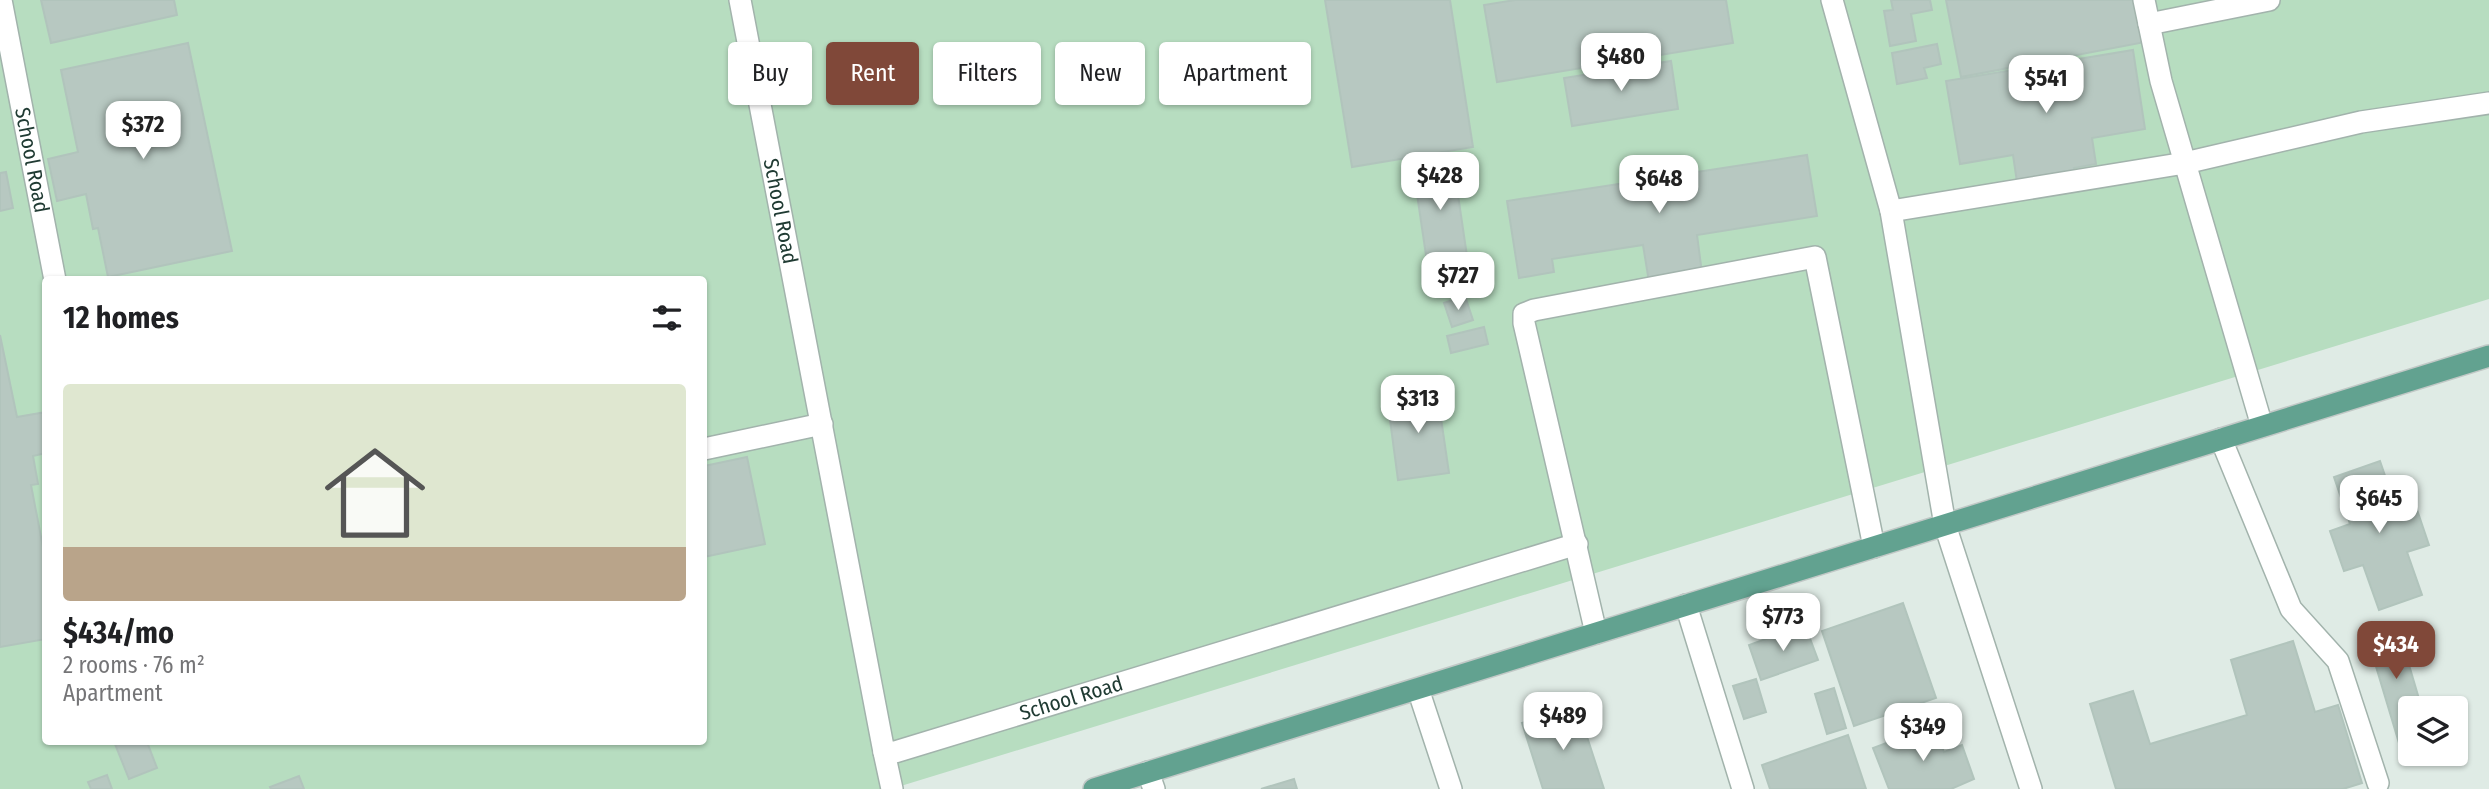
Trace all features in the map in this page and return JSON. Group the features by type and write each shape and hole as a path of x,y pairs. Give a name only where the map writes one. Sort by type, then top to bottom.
{"main road":[{"path":"1094,789 1151,781 1418,689 2489,356"}],"lane":[{"name":"School Road","path":"1,0 54,276"},
{"name":"School Road","path":"740,0 884,752 895,752 1577,544"},
{"path":"1832,0 1891,211 1945,525 2031,789"},
{"path":"2144,0 2161,81 2262,426"},
{"path":"2150,24 2269,0"},
{"path":"1891,211 2185,163 2361,122 2489,103"},
{"path":"1596,633 1524,314 1806,256 1815,257 1874,547"},
{"path":"707,448 822,424"},
{"path":"2221,439 2291,608 2338,662 2378,783"},
{"path":"1686,605 1743,789"},
{"path":"1418,689 1451,789"},
{"path":"884,752 892,789"}],"green space":[{"path":"0,0 2489,0 2489,299 891,789 0,789"}],"building":[{"path":"41,0 174,0 177,15 51,43"},
{"path":"1325,0 1450,0 1473,147 1352,167"},
{"path":"1515,0 1726,0 1733,43 1497,82 1484,5"},
{"path":"1891,0 1930,0 1932,10 1911,14 1916,41 1890,46 1884,11 1893,10"},
{"path":"1946,0 2137,0 2145,42 1961,77"},
{"path":"188,43 232,251 108,276 98,228 93,229 86,194 57,201 48,159 78,152 61,70"},
{"path":"1937,44 1941,64 1924,68 1927,78 1897,84 1892,53"},
{"path":"2133,50 2145,129 2092,138 2096,164 2074,168 2078,191 2017,182 2013,155 1960,164 1946,81"},
{"path":"1671,61 1678,109 1572,126 1564,78"},
{"path":"1807,155 1817,216 1697,235 1702,273 1649,282 1643,245 1552,259 1554,272 1519,278 1507,201"},
{"path":"1453,161 1467,256 1427,262 1413,167"},
{"path":"6,172 13,208 0,211 0,173"},
{"path":"1465,296 1473,320 1452,327 1444,303"},
{"path":"1484,327 1488,344 1451,353 1447,336"},
{"path":"0,335 17,417 42,413 42,454 33,456 38,484 31,485 42,542 42,640 0,647"},
{"path":"1437,391 1449,473 1398,480 1387,397"},
{"path":"747,457 765,544 707,556 707,465"},
{"path":"2380,461 2394,502 2412,495 2429,545 2407,552 2422,595 2379,610 2363,565 2344,571 2330,531 2350,524 2334,477"},
{"path":"1903,603 1936,698 1854,726 1822,631"},
{"path":"1805,625 1818,660 1761,680 1749,645"},
{"path":"2399,631 2418,696 2398,696 2398,740 2368,640"},
{"path":"2293,641 2315,712 2338,705 2362,783 2343,789 2116,789 2090,704 2133,691 2150,744 2247,715 2231,660"},
{"path":"1756,679 1766,712 1744,719 1733,686"},
{"path":"1834,688 1846,728 1827,734 1815,694"},
{"path":"1577,706 1604,789 1543,789 1522,723"},
{"path":"1934,725 1944,752 1962,745 1974,779 1951,789 1889,789 1873,748"},
{"path":"1848,735 1866,789 1770,789 1762,765"},
{"path":"115,745 148,745 157,768 129,779"},
{"path":"107,775 112,789 91,789 88,782"},
{"path":"299,776 304,789 270,787"},
{"path":"1294,779 1297,789 1261,789"}]}
